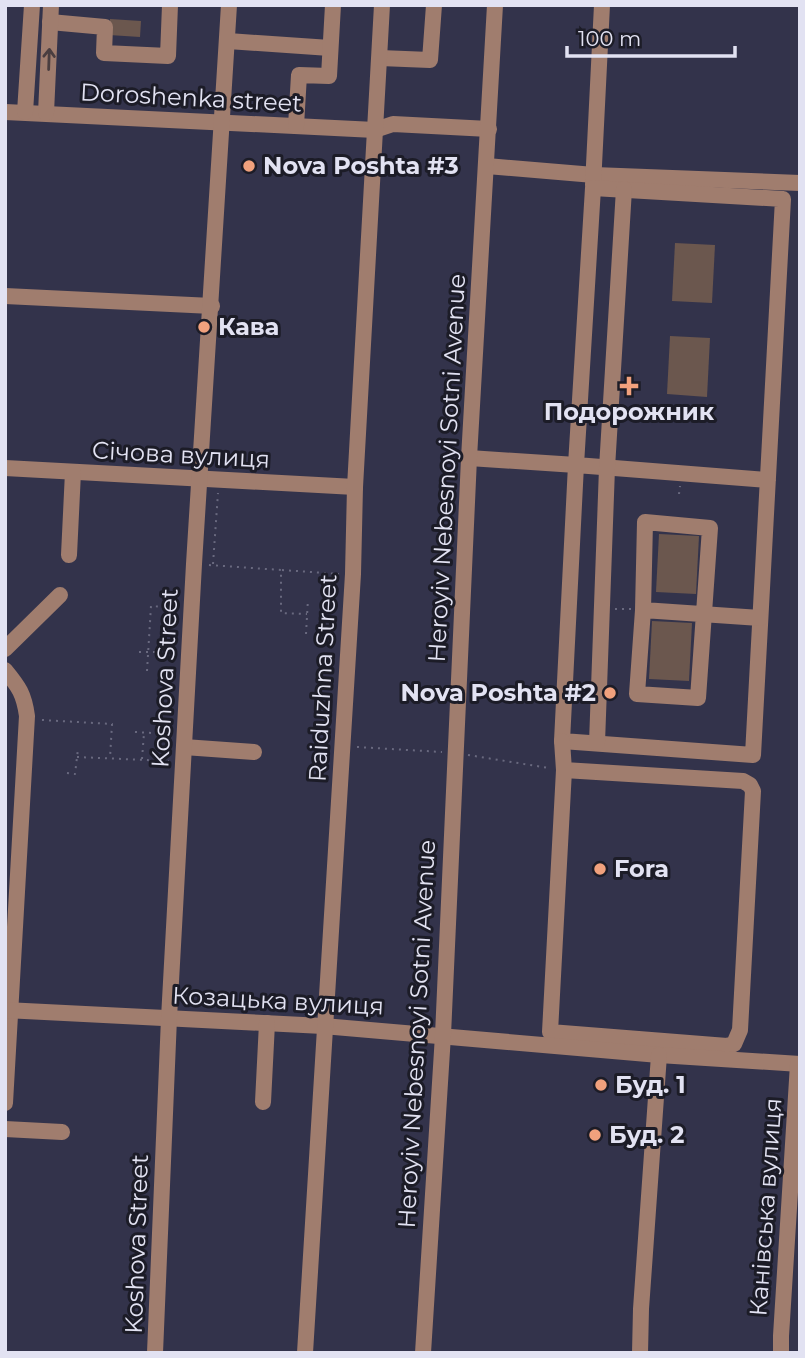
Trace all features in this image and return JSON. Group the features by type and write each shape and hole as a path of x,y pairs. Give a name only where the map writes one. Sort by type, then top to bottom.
{"street":[{"path":"25,112 32,5"},
{"path":"46,113 51,13 105,27 104,53 168,56 170,5"},
{"name":"Koshova Street","path":"155,1353 169,1018 229,5"},
{"path":"296,126 299,75 329,76 333,5"},
{"name":"Raiduzhna Street","path":"305,1353 383,5"},
{"path":"380,58 430,60 434,5"},
{"name":"Heroyiv Nebesnoyi Sotni Avenue","path":"423,1353 443,1035 469,457 495,5"},
{"path":"564,770 743,781 750,785 753,791 740,1030 733,1044 727,1046 550,1039 564,770 562,741 602,5"},
{"path":"228,41 330,48"},
{"name":"Doroshenka street","path":"5,112 375,130"},
{"path":"375,130 393,124 489,129"},
{"path":"487,166 593,181 624,189 783,199 753,755 562,741"},
{"path":"593,181 800,183"},
{"path":"597,743 607,468 624,189"},
{"path":"5,296 212,306"},
{"path":"469,457 768,480"},
{"name":"Січова вулиця","path":"5,468 355,487"},
{"path":"69,555 73,472"},
{"path":"645,522 710,528 698,698 637,694 643,610 645,522"},
{"path":"5,649 60,595"},
{"path":"643,610 760,618"},
{"path":"5,670 24,697 27,719 12,824 5,1103"},
{"path":"184,755 254,752"},
{"name":"Козацька вулиця","path":"8,1010 550,1039 659,1055 799,1064"},
{"path":"263,1102 267,1023"},
{"path":"640,1353 659,1055"},
{"name":"Канівська вулиця","path":"782,1353 780,1336 799,1064"},
{"path":"5,1129 62,1132"}],"path":[{"path":"213,565 218,480"},
{"path":"215,527 222,527"},
{"path":"194,564 352,575"},
{"path":"241,576 242,568"},
{"path":"281,570 281,613 307,614"},
{"path":"306,634 307,599"},
{"path":"147,671 151,606 192,609"},
{"path":"139,652 157,652"},
{"path":"27,719 112,724 110,758"},
{"path":"135,732 153,733"},
{"path":"142,760 144,733"},
{"path":"66,773 75,774 78,749"},
{"path":"77,757 142,760 184,755"}],"shaded area":[{"path":"110,19 141,21 140,37 109,35"},
{"path":"675,243 715,245 712,303 672,301"},
{"path":"670,336 710,338 707,397 667,394"},
{"path":"659,534 699,536 696,594 656,592"},
{"path":"652,621 692,623 689,681 649,679"}],"place":[{"name":"Nova Poshta #3","path":"249,166"},
{"name":"Кава","path":"204,327"},
{"name":"Подорожник","path":"629,386"},
{"name":"Nova Poshta #2","path":"610,693"},
{"name":"Fora","path":"600,869"},
{"name":"Буд. 1","path":"601,1085"},
{"name":"Буд. 2","path":"595,1135"}]}
